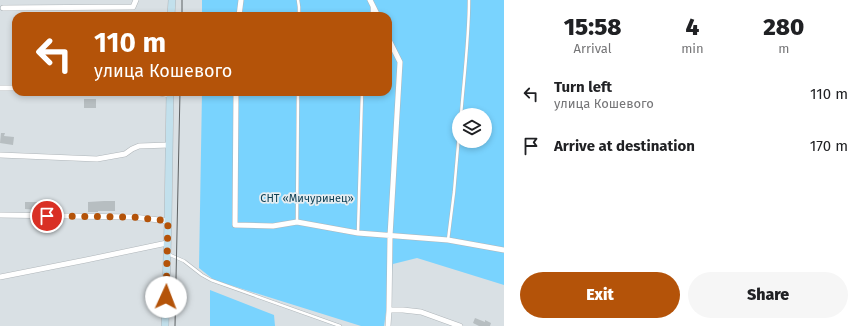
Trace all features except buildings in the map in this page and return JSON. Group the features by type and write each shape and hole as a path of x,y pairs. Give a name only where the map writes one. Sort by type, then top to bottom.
{"main road":[{"path":"171,12 172,0"},
{"path":"165,326 168,254 170,96"}],"street":[{"path":"133,7 136,0"},
{"path":"239,12 240,0"},
{"path":"371,2 376,12"},
{"path":"3,8 133,7"},
{"path":"133,7 136,12"},
{"path":"388,326 390,236 400,62 392,46"},
{"path":"0,88 12,88"},
{"path":"236,96 235,225 273,226 297,222 390,236 448,240 504,250"},
{"path":"0,155 97,159 125,154 139,146 169,145"},
{"path":"0,215 133,217 168,221"},
{"path":"0,277 167,243"},
{"path":"389,310 421,312 460,326"}],"lane":[{"path":"298,0 299,12"},
{"path":"462,108 469,0"},
{"path":"371,2 372,12"},
{"path":"297,222 298,96"},
{"path":"358,232 362,96"},
{"path":"448,240 458,148"},
{"path":"168,254 184,261 211,280 340,326"}],"green space":[{"name":"СНТ «Мичуринец»","path":"202,0 504,0 504,285 417,258 393,264 384,326 361,326 214,280 199,268 202,96 392,96 392,12 202,12"},
{"path":"210,290 274,315 275,326 210,326"}],"tram line":[{"path":"182,0 182,12"},
{"path":"175,326 180,96"}],"route":[{"path":"47,216 133,217 168,221 166,297"}]}
